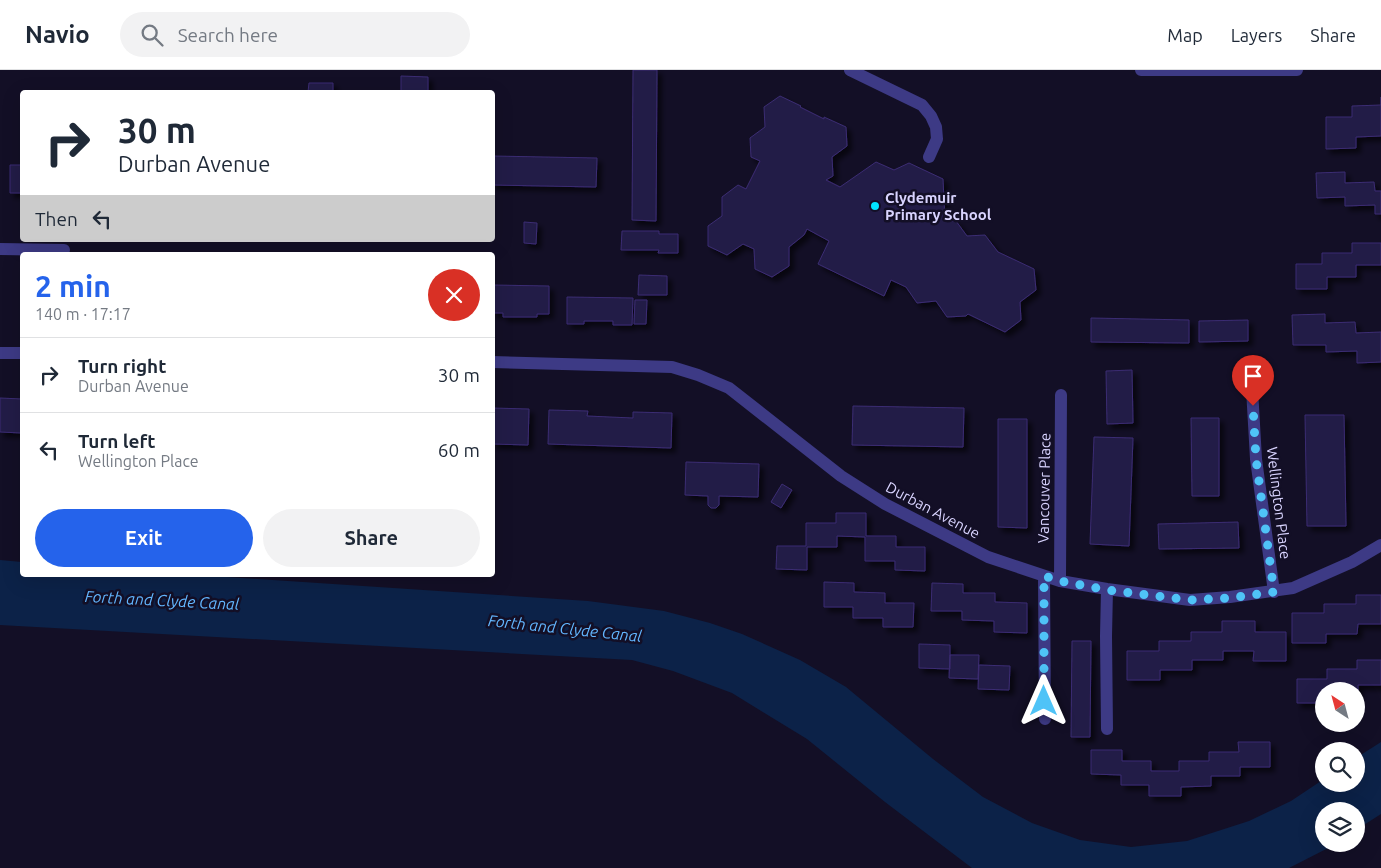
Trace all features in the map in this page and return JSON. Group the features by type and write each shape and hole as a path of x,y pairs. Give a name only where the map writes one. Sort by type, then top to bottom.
{"street":[{"path":"850,70 922,105 931,116 936,128 937,139 929,157"},
{"path":"1141,70 1297,70"},
{"path":"0,248 64,250"},
{"path":"0,352 20,353"},
{"name":"Durban Avenue","path":"495,362 672,367 698,375 729,388 842,476 885,504 988,557 1060,581 1107,590 1190,600 1230,598 1293,588 1352,562 1381,545"},
{"name":"Wellington Place","path":"1252,389 1256,459 1274,592"},
{"name":"Vancouver Place","path":"1060,581 1061,395"},
{"path":"1044,576 1045,719"},
{"path":"1107,590 1107,729"}],"water":[{"name":"Forth and Clyde Canal","path":"0,560 20,562 20,577 227,577 588,601 664,611 710,623 742,634 800,660 846,687 933,759 983,797 1032,823 1080,840 1131,847 1187,841 1249,821 1291,801 1315,785 1315,792 1365,792 1365,752 1381,742 1381,814 1365,824 1365,802 1315,802 1315,852 1320,852 1289,868 972,868 885,802 807,739 732,693 673,671 632,660 0,625"}],"building":[{"path":"633,70 657,70 656,221 632,220"},
{"path":"401,76 428,77 428,90 401,90"},
{"path":"309,83 333,83 333,90 308,90"},
{"path":"780,96 824,119 824,117 846,127 847,146 832,157 833,176 826,180 840,187 876,162 894,170 909,163 943,179 945,221 956,221 967,236 985,235 998,252 1034,269 1036,290 1020,302 1021,320 1005,332 968,314 966,316 947,317 936,301 917,303 906,287 891,280 884,296 818,264 829,241 807,229 804,235 789,247 789,266 772,277 755,269 754,249 743,244 727,255 708,246 708,226 722,216 722,197 738,185 746,189 760,161 751,157 750,138 765,127 764,107"},
{"path":"1381,105 1381,136 1356,137 1356,148 1326,149 1326,117 1352,117 1352,106"},
{"path":"495,156 597,158 596,187 495,185"},
{"path":"10,165 20,165 20,193 10,193"},
{"path":"1345,172 1345,183 1374,182 1375,191 1381,191 1381,214 1375,214 1375,205 1345,206 1345,197 1317,198 1316,173"},
{"path":"524,222 537,223 536,244 524,243"},
{"path":"622,231 659,231 659,234 678,234 678,253 658,253 659,250 621,250"},
{"path":"1352,243 1381,243 1381,265 1356,265 1356,277 1327,277 1327,289 1296,289 1296,264 1322,264 1322,253 1352,253"},
{"path":"639,275 667,276 667,295 638,295"},
{"path":"495,285 549,286 549,314 537,314 537,317 503,317 503,313 495,313"},
{"path":"567,297 633,298 632,325 613,325 613,321 584,321 584,324 567,324"},
{"path":"635,300 647,300 646,324 634,324"},
{"path":"1325,314 1325,323 1355,322 1356,333 1381,332 1381,362 1357,363 1357,351 1326,352 1326,345 1293,345 1292,315"},
{"path":"1091,318 1189,320 1189,343 1091,342"},
{"path":"1248,320 1248,341 1199,342 1199,321"},
{"path":"1132,370 1133,423 1107,424 1106,371"},
{"path":"0,398 20,399 20,433 0,432"},
{"path":"853,406 964,408 963,447 852,445"},
{"path":"495,408 529,409 528,445 495,444"},
{"path":"549,410 588,411 587,416 633,418 633,412 672,413 671,448 548,444"},
{"path":"1305,415 1344,415 1346,526 1307,526"},
{"path":"1191,418 1219,418 1219,496 1192,496"},
{"path":"998,419 1027,419 1027,528 998,527"},
{"path":"1094,437 1133,438 1129,546 1090,544"},
{"path":"686,462 759,464 758,497 719,496 719,505 716,508 711,508 708,505 708,496 685,495"},
{"path":"782,484 792,490 781,508 771,502"},
{"path":"836,513 866,513 866,536 896,536 896,547 925,547 925,571 895,570 895,561 865,561 865,537 837,536 837,547 807,547 807,570 776,569 777,546 806,546 806,523 836,523"},
{"path":"1238,522 1239,548 1159,549 1158,524"},
{"path":"824,582 854,583 854,592 885,593 885,603 914,603 913,627 883,627 883,618 853,618 853,607 824,607"},
{"path":"932,583 963,584 963,593 995,593 995,602 1027,603 1027,633 994,632 994,621 962,620 962,611 931,611"},
{"path":"1356,595 1381,595 1381,624 1358,624 1357,634 1326,634 1326,643 1292,643 1292,613 1324,613 1324,604 1356,604"},
{"path":"1222,621 1255,621 1255,632 1286,632 1286,661 1253,661 1254,651 1223,651 1223,660 1192,660 1192,670 1160,670 1160,680 1127,680 1127,651 1159,651 1159,641 1191,641 1191,632 1222,632"},
{"path":"1072,641 1091,641 1090,737 1071,737"},
{"path":"919,644 950,645 950,669 919,668"},
{"path":"950,655 979,655 978,679 949,678"},
{"path":"1357,660 1381,660 1381,685 1365,685 1365,682 1315,682 1315,703 1297,703 1297,679 1327,679 1327,669 1357,669"},
{"path":"979,665 1010,666 1009,690 978,689"},
{"path":"1238,742 1270,742 1270,767 1240,767 1240,776 1211,776 1211,786 1181,787 1181,796 1149,796 1149,785 1121,785 1121,775 1091,774 1091,750 1122,750 1122,761 1151,761 1151,771 1179,771 1179,761 1209,761 1209,752 1239,752"}],"place":[{"name":"Clydemuir Primary School","path":"875,206"}],"route":[{"path":"1044,701 1044,576 1107,590 1190,600 1230,598 1274,592 1256,459 1253,406"}]}
